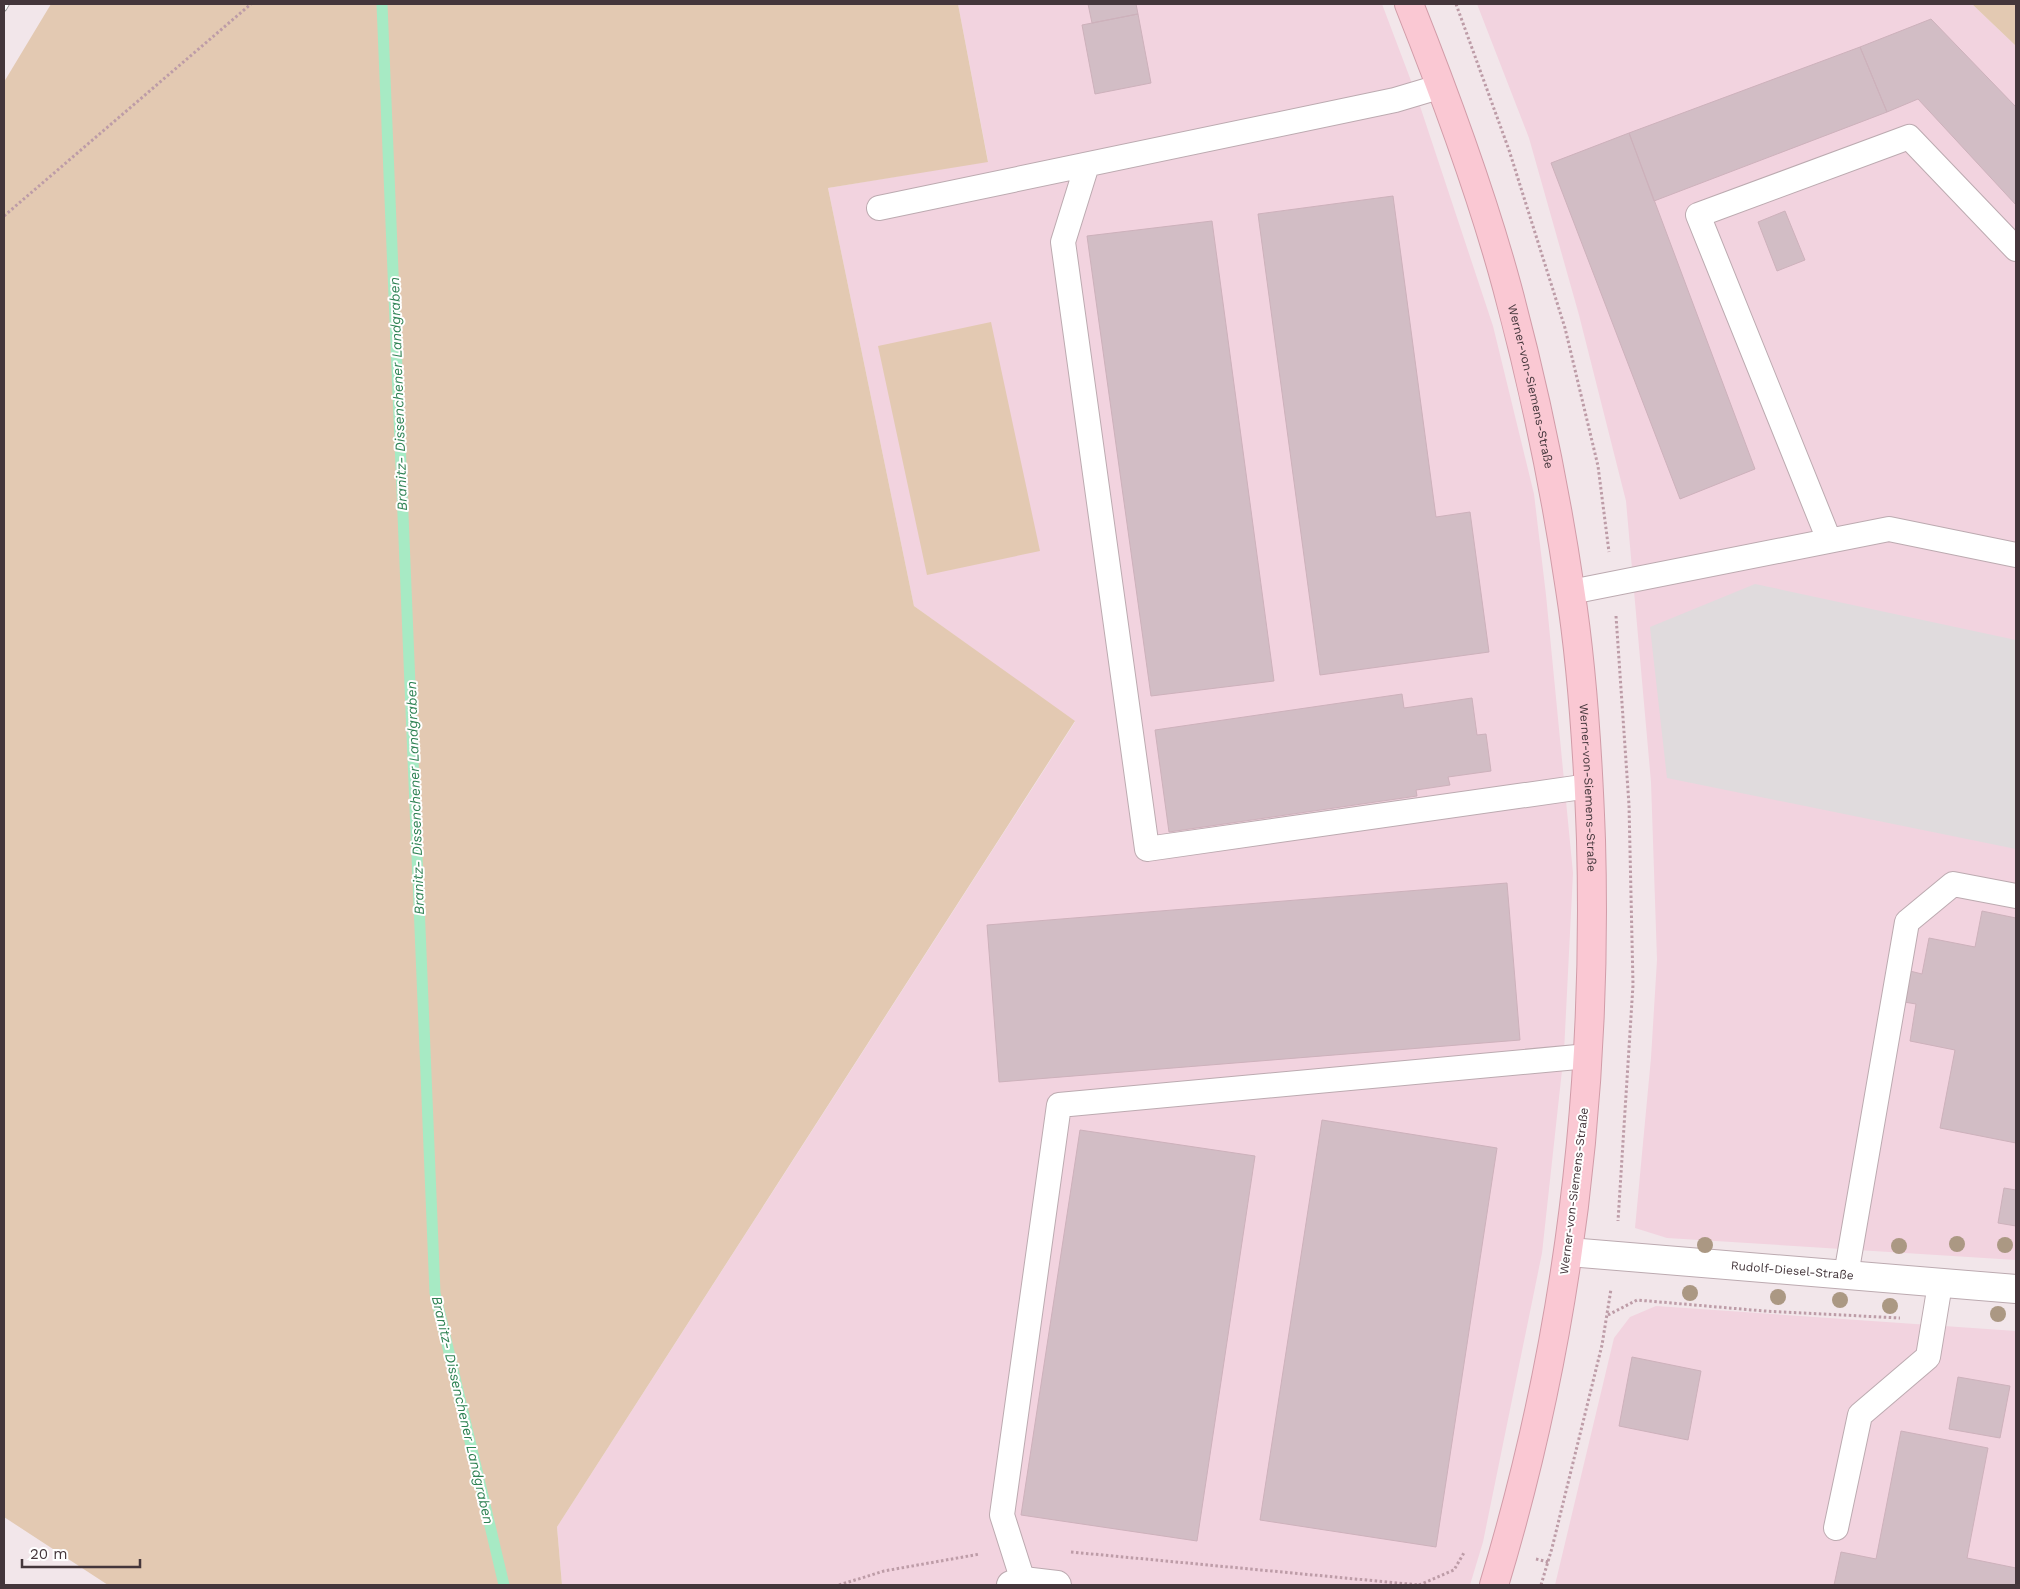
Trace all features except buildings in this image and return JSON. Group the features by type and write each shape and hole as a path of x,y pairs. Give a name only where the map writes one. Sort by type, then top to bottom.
{"street":[{"name":"Werner-von-Siemens-Straße","path":"1409,4 1442,86 1476,184 1509,294 1532,386 1554,488 1571,592 1582,688 1589,786 1593,902 1591,1019 1582,1136 1569,1252 1532,1446 1494,1585"},
{"name":"Rudolf-Diesel-Straße","path":"1569,1252 2016,1290"},
{"path":"1017,1583 1057,1585"}],"lane":[{"path":"878,208 1395,100 1442,86"},
{"path":"1829,540 1698,216 1909,137 2016,249"},
{"path":"1087,165 1063,242 1147,849 1589,786"},
{"path":"1571,592 1889,528 2016,555"},
{"path":"1846,1275 1907,922 1953,884 2016,896"},
{"path":"1017,1583 1014,1550 1002,1515 1059,1106 1588,1056"},
{"path":"1836,1528 1860,1415 1928,1357 1940,1284"}],"path":[{"path":"4,216 251,4"},
{"path":"1608,1315 1637,1300 1764,1311 1934,1320"},
{"path":"839,1585 884,1571 996,1551 1044,1549 1419,1585"}],"shaded area":[{"path":"51,4 958,4 988,162 828,188 914,606 1075,721 557,1527 562,1585 108,1585 4,1517 4,82"},
{"path":"958,4 1382,4 1416,94 1493,326 1534,494 1546,595 1573,873 1564,1052 1542,1253 1483,1542 1470,1585 562,1585 557,1527 1075,722 914,606 828,188 988,161"},
{"path":"1477,4 1972,4 2016,46 2016,1260 1667,1238 1635,1228 1651,1058 1657,960 1651,782 1626,501 1579,315 1529,138"},
{"path":"1972,4 2016,4 2016,46"},
{"path":"991,322 1040,551 927,575 878,346"},
{"path":"1755,584 2016,640 2016,849 1667,778 1650,627"},
{"path":"1656,1306 2016,1331 2016,1585 1555,1585 1614,1338 1630,1317"}],"waterway":[{"name":"Branitz- Dissenchener Landgraben","path":"382,4 435,1293 504,1585"}],"railway":[{"path":"4,9 7,4"}]}
